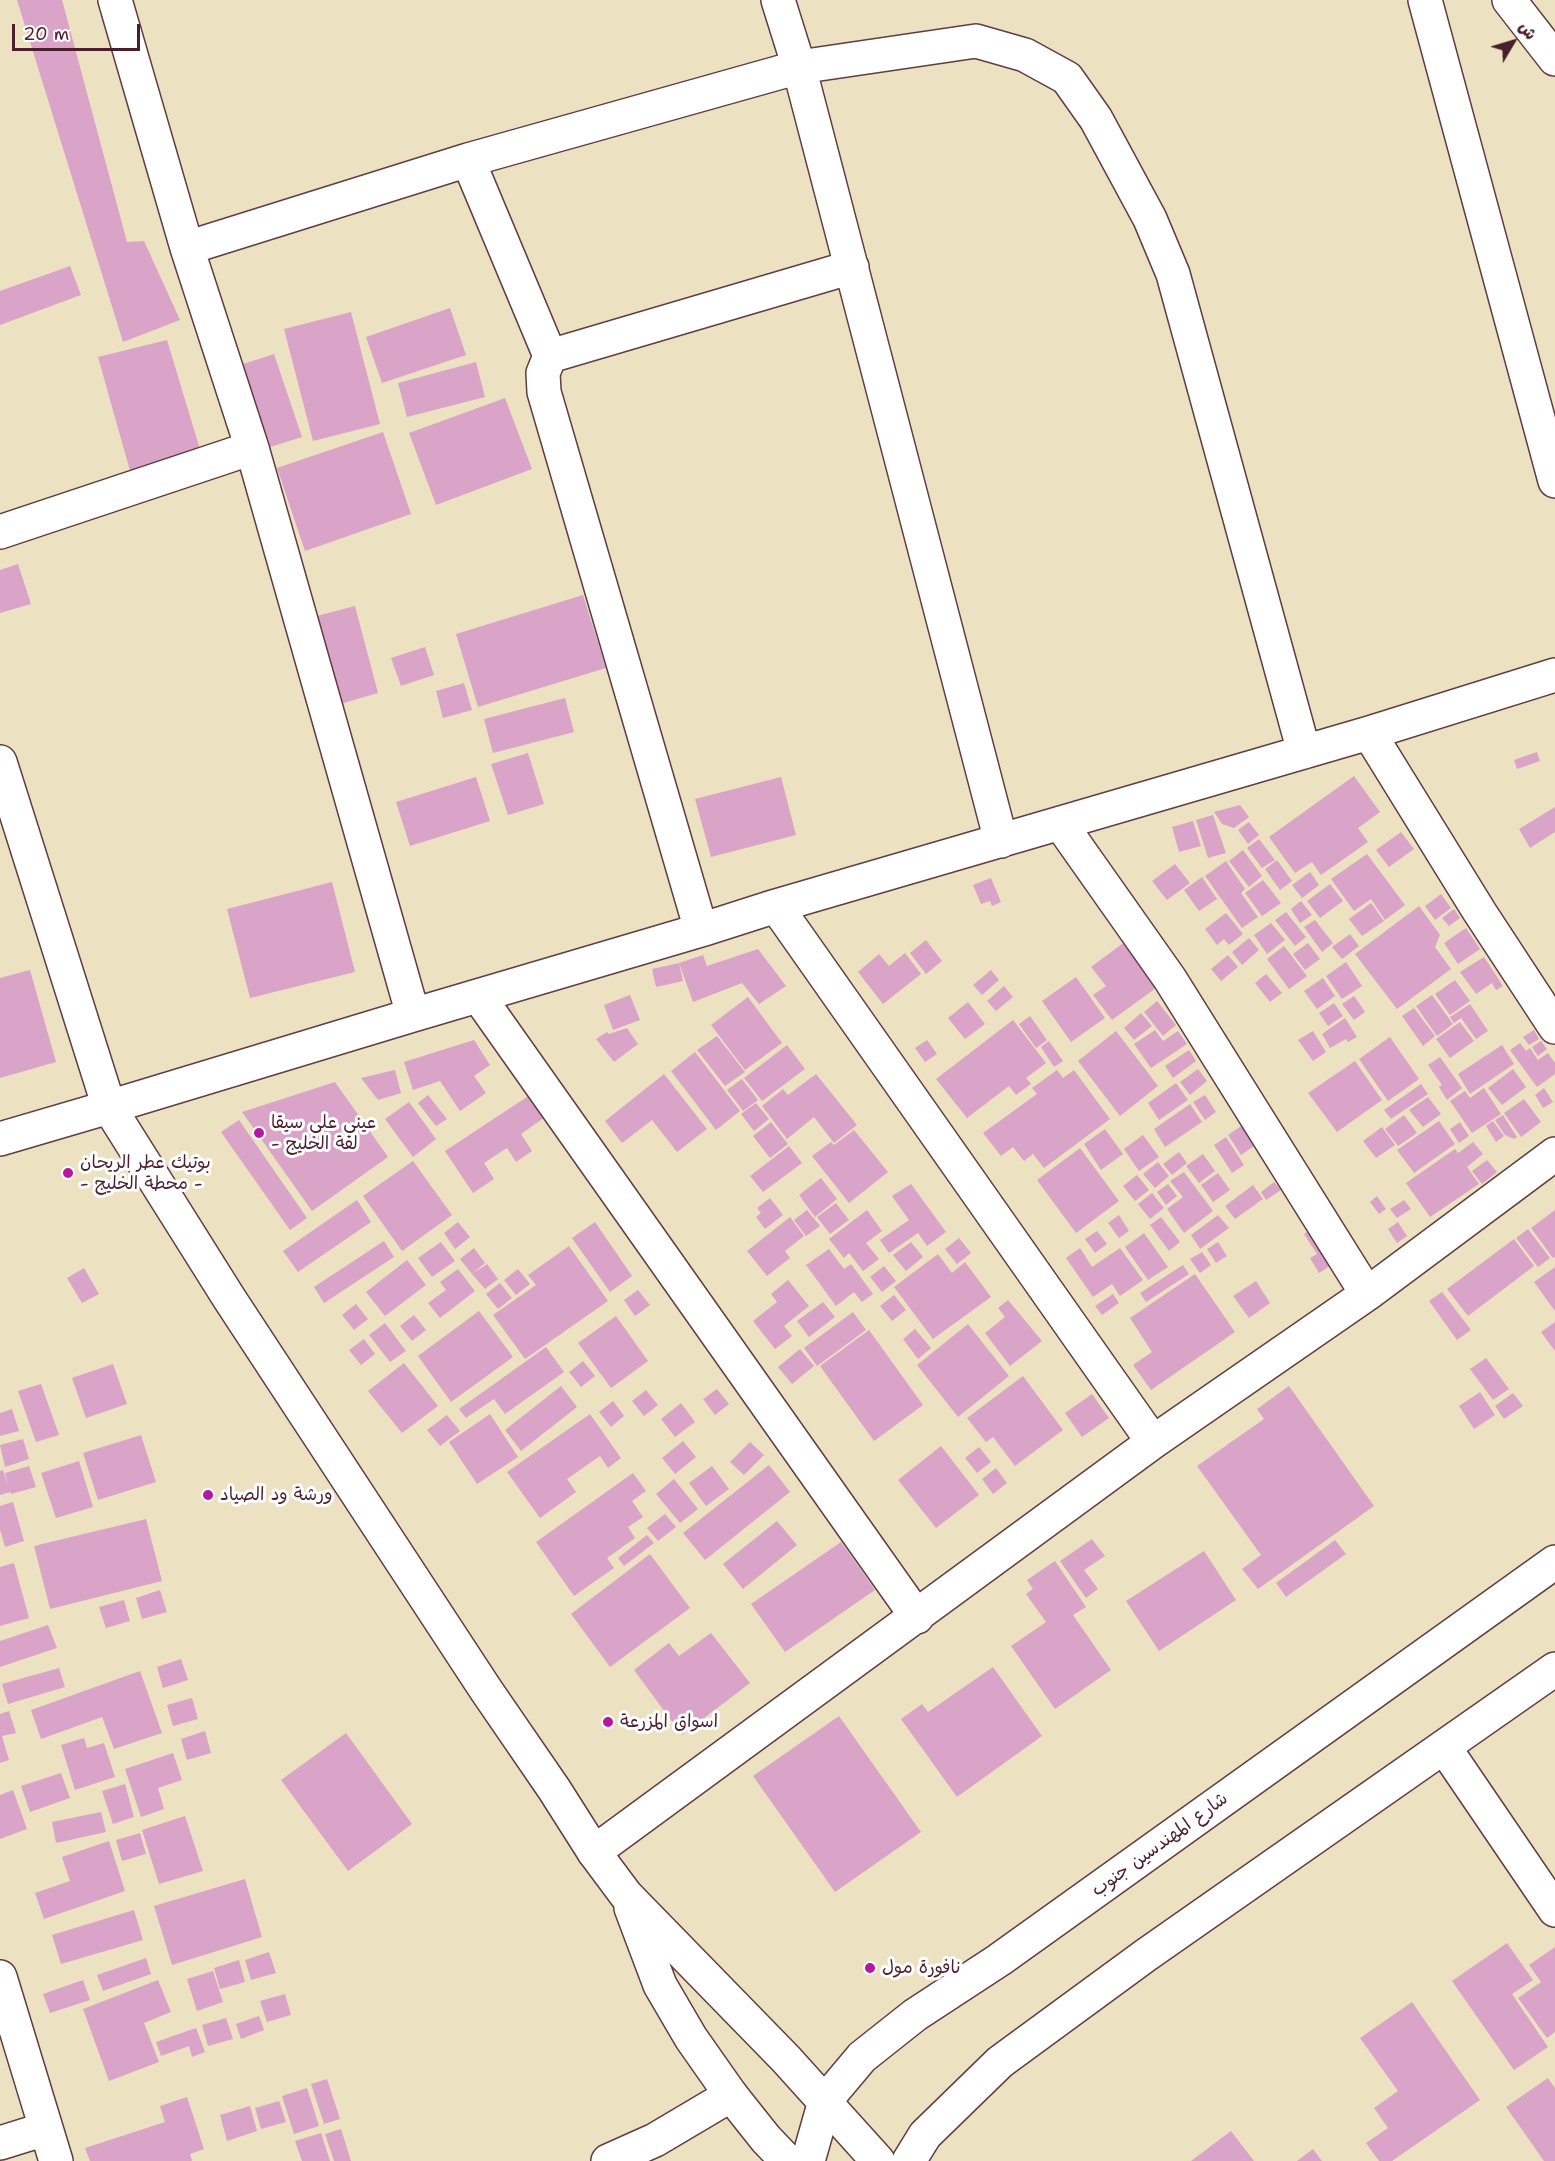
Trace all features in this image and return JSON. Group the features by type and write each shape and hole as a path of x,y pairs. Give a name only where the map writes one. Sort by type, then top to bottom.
{"main road":[{"path":"115,0 187,248 252,448 413,1015"},
{"path":"778,0 799,67 1001,841"},
{"path":"1425,0 1555,481"},
{"path":"1509,0 1555,58"},
{"path":"187,248 468,160 799,67 976,41 1025,55 1066,78 1096,119 1149,219 1173,274 1304,752"},
{"path":"468,160 550,356 543,373 544,392 701,930"},
{"path":"550,356 852,267"},
{"path":"0,532 252,448"},
{"path":"0,1139 776,906 1369,734 1555,675"},
{"path":"1369,734 1555,1028"},
{"path":"0,762 110,1107 242,1317 594,1852 626,1895 825,2101 878,2161"},
{"path":"1060,823 1170,980 1367,1294"},
{"path":"776,906 1154,1442"},
{"path":"479,997 917,1617"},
{"path":"594,1852 1154,1442 1367,1294 1555,1154"},
{"name":"شارع المهندسين جنوب","path":"808,2161 825,2101 862,2056 915,2014 1018,1946 1555,1562"},
{"path":"909,2161 925,2135 1000,2061 1146,1955 1555,1669"},
{"path":"1444,1747 1555,1910"},
{"path":"626,1895 660,1985 691,2038 731,2095 787,2161"},
{"path":"0,1977 56,2161"},
{"path":"608,2161 655,2140 731,2095"},
{"path":"0,2143 45,2129"}],"building":[{"path":"17,0 62,0 127,242 144,241 180,320 123,342"},
{"path":"70,266 81,295 0,325 0,291"},
{"path":"450,308 466,355 382,383 366,337"},
{"path":"351,312 380,424 313,441 284,329"},
{"path":"167,340 202,456 132,478 98,357"},
{"path":"274,354 302,437 267,448 240,365"},
{"path":"476,362 485,397 407,417 398,383"},
{"path":"505,398 532,469 436,505 409,433"},
{"path":"383,432 411,514 305,551 277,468"},
{"path":"18,564 31,604 0,613 0,570"},
{"path":"583,595 606,668 478,707 456,634"},
{"path":"355,606 378,693 340,704 317,616"},
{"path":"425,647 434,675 401,686 391,658"},
{"path":"464,683 472,710 443,718 436,691"},
{"path":"565,698 574,732 493,753 484,719"},
{"path":"1537,752 1540,761 1517,769 1514,760"},
{"path":"528,753 544,804 508,815 491,764"},
{"path":"1354,776 1380,812 1358,828 1368,842 1321,875 1312,862 1295,873 1269,837"},
{"path":"476,777 490,821 410,846 396,802"},
{"path":"781,777 796,835 711,857 695,799"},
{"path":"1240,805 1249,817 1234,828 1222,824 1214,812"},
{"path":"1555,807 1555,832 1530,848 1519,829"},
{"path":"1213,815 1226,853 1208,858 1196,820"},
{"path":"1193,821 1201,846 1179,852 1172,827"},
{"path":"1249,822 1259,835 1248,844 1238,830"},
{"path":"1401,832 1414,849 1389,867 1376,850"},
{"path":"1259,839 1275,860 1262,868 1247,848"},
{"path":"1243,850 1262,876 1249,887 1229,861"},
{"path":"1367,854 1405,905 1385,920 1371,899 1354,911 1331,879"},
{"path":"1277,860 1292,881 1280,890 1265,869"},
{"path":"1226,861 1245,889 1241,893 1258,917 1242,928 1205,876"},
{"path":"1175,864 1190,883 1167,900 1152,881"},
{"path":"1310,872 1319,885 1302,898 1292,885"},
{"path":"1202,877 1217,899 1199,911 1184,890"},
{"path":"991,878 1001,902 992,906 990,901 981,904 973,885"},
{"path":"1263,880 1281,903 1262,916 1245,893"},
{"path":"332,882 355,972 250,998 227,909"},
{"path":"1330,884 1343,901 1320,918 1307,901"},
{"path":"1441,894 1451,908 1435,920 1425,906"},
{"path":"1301,901 1312,915 1300,923 1291,909"},
{"path":"1371,903 1384,921 1362,936 1349,919"},
{"path":"1419,906 1440,935 1435,947 1451,969 1397,1009 1355,954"},
{"path":"1454,909 1460,918 1449,926 1442,918"},
{"path":"1286,912 1306,937 1295,946 1275,920"},
{"path":"1226,913 1243,934 1229,945 1224,939 1217,945 1205,929"},
{"path":"1315,920 1333,943 1322,952 1304,927"},
{"path":"1271,923 1285,940 1267,954 1254,935"},
{"path":"1466,928 1480,949 1458,964 1444,943"},
{"path":"1350,934 1359,946 1342,959 1332,947"},
{"path":"1249,938 1259,950 1242,965 1232,952"},
{"path":"926,940 942,961 926,974 910,953"},
{"path":"1126,941 1160,985 1112,1020 1093,995 1106,986 1091,967"},
{"path":"1308,943 1320,959 1305,970 1293,954"},
{"path":"1284,946 1307,976 1289,989 1267,959"},
{"path":"758,949 786,986 759,1004 742,983 693,1002 679,963 703,955 707,966"},
{"path":"905,953 921,974 883,1004 858,972 879,954 889,966"},
{"path":"1228,955 1238,967 1221,981 1211,969"},
{"path":"1484,957 1503,986 1496,990 1492,983 1476,994 1460,972"},
{"path":"1346,962 1362,986 1342,999 1326,976"},
{"path":"679,963 683,981 656,987 652,969"},
{"path":"30,970 56,1062 0,1078 0,978"},
{"path":"991,970 999,980 982,995 973,985"},
{"path":"1266,974 1282,993 1270,1002 1255,983"},
{"path":"1076,977 1105,1018 1071,1042 1042,1001"},
{"path":"1323,978 1335,996 1317,1009 1304,991"},
{"path":"1455,980 1470,1001 1450,1015 1435,994"},
{"path":"1004,986 1013,997 996,1011 987,1001"},
{"path":"630,995 640,1020 613,1030 604,1005"},
{"path":"1432,995 1453,1024 1437,1036 1416,1006"},
{"path":"1354,996 1365,1012 1354,1020 1342,1004"},
{"path":"748,997 782,1043 745,1070 711,1025"},
{"path":"1157,1001 1176,1025 1163,1036 1144,1012"},
{"path":"968,1002 985,1024 965,1039 948,1018"},
{"path":"1334,1003 1343,1016 1328,1026 1319,1013"},
{"path":"1470,1004 1488,1031 1476,1039 1461,1018 1454,1023 1450,1017"},
{"path":"1414,1008 1435,1036 1423,1046 1402,1016"},
{"path":"1141,1013 1152,1026 1134,1040 1124,1028"},
{"path":"1030,1016 1047,1040 1036,1048 1019,1024"},
{"path":"1345,1018 1357,1037 1348,1042 1346,1039 1330,1048 1322,1034"},
{"path":"1013,1020 1046,1063 1026,1078 1031,1084 1016,1095 1009,1086 967,1118 936,1079"},
{"path":"1460,1022 1474,1041 1450,1058 1436,1039"},
{"path":"627,1028 638,1044 614,1062 596,1039 607,1032 609,1034"},
{"path":"1155,1030 1163,1041 1178,1031 1187,1044 1151,1068 1134,1044"},
{"path":"1534,1030 1539,1039 1529,1045 1523,1037"},
{"path":"1116,1031 1158,1086 1120,1116 1078,1061"},
{"path":"1313,1031 1326,1052 1313,1061 1298,1040"},
{"path":"717,1036 745,1072 725,1086 697,1050"},
{"path":"1390,1037 1419,1079 1388,1101 1359,1059"},
{"path":"474,1040 490,1065 474,1076 486,1093 460,1111 440,1081 413,1090 404,1062"},
{"path":"927,1040 937,1054 925,1062 915,1048"},
{"path":"1049,1041 1063,1061 1054,1067 1041,1047"},
{"path":"1541,1041 1547,1049 1538,1056 1532,1047"},
{"path":"1520,1043 1526,1051 1530,1048 1538,1060 1548,1053 1555,1063 1555,1074 1537,1087 1510,1050"},
{"path":"787,1045 805,1069 762,1101 744,1078"},
{"path":"1502,1045 1514,1064 1470,1094 1458,1074"},
{"path":"1189,1050 1196,1061 1173,1078 1165,1066"},
{"path":"695,1052 740,1111 716,1130 671,1071"},
{"path":"1440,1057 1462,1088 1447,1100 1439,1087 1442,1085 1428,1065"},
{"path":"1355,1061 1382,1100 1337,1132 1308,1093"},
{"path":"1198,1069 1207,1081 1190,1095 1180,1082"},
{"path":"1513,1069 1526,1087 1502,1105 1488,1088"},
{"path":"395,1070 401,1093 378,1100 361,1078"},
{"path":"1057,1070 1063,1078 1074,1070 1110,1119 1044,1168 1033,1154 1024,1161 1013,1147 1001,1156 983,1133 1037,1094 1032,1088"},
{"path":"664,1074 707,1129 677,1152 652,1120 622,1143 605,1121"},
{"path":"816,1074 857,1125 834,1143 814,1117 787,1139 762,1106 783,1089 788,1095"},
{"path":"742,1079 758,1100 743,1111 727,1090"},
{"path":"335,1082 388,1157 312,1211 242,1112"},
{"path":"1176,1083 1188,1100 1159,1120 1148,1103"},
{"path":"1421,1084 1428,1094 1391,1119 1384,1110"},
{"path":"1484,1088 1501,1114 1472,1133 1450,1101 1465,1091 1470,1098"},
{"path":"1544,1088 1553,1102 1543,1108 1535,1095"},
{"path":"533,1093 548,1115 521,1134 532,1151 516,1162 507,1148 484,1163 494,1179 473,1193 445,1151"},
{"path":"428,1095 447,1119 436,1126 418,1103"},
{"path":"1205,1095 1216,1112 1205,1120 1193,1102"},
{"path":"1428,1097 1441,1114 1423,1127 1409,1110"},
{"path":"1524,1099 1541,1122 1521,1137 1504,1113"},
{"path":"409,1102 436,1139 413,1157 385,1119"},
{"path":"756,1103 769,1119 754,1131 741,1114"},
{"path":"1190,1104 1202,1122 1165,1147 1154,1129"},
{"path":"1404,1115 1417,1133 1398,1146 1385,1129"},
{"path":"1503,1115 1517,1137 1514,1139 1505,1135 1495,1120"},
{"path":"239,1120 307,1218 290,1230 221,1132"},
{"path":"1439,1121 1455,1144 1414,1173 1397,1150"},
{"path":"1493,1121 1504,1136 1496,1142 1486,1126"},
{"path":"771,1122 788,1144 770,1158 753,1136"},
{"path":"1460,1122 1469,1136 1459,1143 1450,1129"},
{"path":"1244,1124 1257,1144 1241,1155 1228,1135"},
{"path":"1382,1127 1395,1145 1376,1158 1363,1141"},
{"path":"1105,1129 1123,1154 1101,1170 1084,1144"},
{"path":"854,1130 888,1172 849,1203 812,1156 831,1142 834,1145"},
{"path":"1143,1135 1159,1157 1139,1171 1124,1149"},
{"path":"1226,1137 1244,1165 1232,1173 1214,1145"},
{"path":"1473,1142 1483,1154 1467,1167 1479,1184 1430,1217 1406,1183 1455,1149 1458,1153"},
{"path":"789,1146 802,1163 763,1192 750,1176"},
{"path":"1080,1148 1119,1201 1076,1233 1037,1180"},
{"path":"1179,1152 1187,1163 1172,1175 1163,1164"},
{"path":"1203,1154 1215,1171 1199,1183 1186,1166"},
{"path":"1487,1160 1497,1172 1482,1184 1472,1171"},
{"path":"413,1161 452,1215 402,1251 363,1196"},
{"path":"1158,1162 1169,1176 1155,1188 1143,1174"},
{"path":"1184,1172 1213,1211 1184,1233 1167,1209 1183,1197 1170,1181"},
{"path":"1218,1173 1230,1190 1213,1202 1201,1185"},
{"path":"1137,1175 1149,1190 1135,1201 1123,1186"},
{"path":"821,1178 837,1199 815,1217 799,1195"},
{"path":"1274,1182 1281,1190 1266,1200 1261,1192"},
{"path":"911,1184 946,1232 927,1246 918,1233 889,1253 880,1240 909,1220 892,1196"},
{"path":"1168,1184 1177,1196 1166,1205 1157,1192"},
{"path":"1253,1185 1263,1199 1235,1219 1225,1206"},
{"path":"1152,1193 1164,1208 1150,1219 1138,1204"},
{"path":"1377,1196 1386,1209 1379,1214 1370,1202"},
{"path":"770,1198 783,1215 765,1229 756,1217 761,1213 757,1208"},
{"path":"357,1200 371,1222 298,1272 283,1251"},
{"path":"1404,1200 1411,1209 1397,1218 1390,1209"},
{"path":"836,1203 849,1220 830,1234 817,1217"},
{"path":"807,1210 820,1226 806,1236 794,1220"},
{"path":"867,1210 882,1231 866,1243 879,1259 863,1271 849,1253 844,1258 829,1239"},
{"path":"1555,1210 1555,1257 1553,1258 1531,1228"},
{"path":"1119,1215 1129,1231 1119,1238 1108,1223"},
{"path":"1218,1215 1229,1228 1200,1249 1191,1235"},
{"path":"790,1217 804,1236 785,1251 790,1258 767,1276 747,1251"},
{"path":"1161,1217 1180,1242 1169,1251 1150,1225"},
{"path":"458,1222 470,1237 455,1249 444,1233"},
{"path":"595,1222 632,1276 610,1292 572,1238"},
{"path":"1398,1222 1407,1236 1397,1243 1388,1229"},
{"path":"1315,1227 1336,1262 1319,1273 1310,1258 1317,1254 1304,1234"},
{"path":"1528,1229 1550,1258 1538,1267 1516,1238"},
{"path":"1097,1231 1107,1244 1095,1253 1085,1239"},
{"path":"1144,1233 1168,1267 1148,1280 1125,1247"},
{"path":"959,1238 971,1253 957,1264 945,1249"},
{"path":"1514,1239 1534,1266 1468,1316 1447,1289"},
{"path":"384,1241 394,1257 324,1303 314,1287"},
{"path":"441,1242 455,1261 432,1277 418,1258"},
{"path":"911,1242 923,1257 906,1271 893,1255"},
{"path":"1218,1242 1227,1256 1216,1263 1207,1249"},
{"path":"569,1246 608,1301 525,1359 493,1315 536,1285 528,1275"},
{"path":"474,1248 485,1263 472,1274 460,1259"},
{"path":"1080,1248 1092,1267 1120,1248 1143,1280 1120,1296 1112,1284 1093,1297 1066,1258"},
{"path":"829,1249 844,1269 851,1264 873,1294 862,1302 854,1292 836,1306 806,1265"},
{"path":"1202,1252 1211,1265 1200,1273 1190,1259"},
{"path":"938,1254 952,1273 965,1262 991,1297 933,1339 894,1287"},
{"path":"407,1260 426,1285 385,1316 366,1292"},
{"path":"487,1264 498,1279 485,1289 472,1274"},
{"path":"1183,1265 1189,1274 1146,1302 1140,1293"},
{"path":"884,1266 896,1281 882,1292 870,1277"},
{"path":"1555,1267 1555,1311 1534,1282"},
{"path":"84,1268 99,1294 82,1303 67,1278"},
{"path":"458,1269 475,1291 440,1318 428,1303 446,1290 440,1282"},
{"path":"518,1269 530,1284 516,1295 504,1280"},
{"path":"1195,1274 1235,1332 1151,1390 1133,1365 1152,1352 1130,1318"},
{"path":"788,1280 809,1306 784,1326 792,1336 775,1349 753,1321 777,1302 771,1294"},
{"path":"1256,1281 1270,1303 1249,1318 1233,1296"},
{"path":"500,1283 512,1298 498,1309 486,1294"},
{"path":"638,1290 650,1305 635,1316 624,1300"},
{"path":"1442,1292 1471,1330 1457,1340 1429,1301"},
{"path":"1113,1294 1119,1303 1102,1315 1095,1306"},
{"path":"894,1295 906,1310 892,1321 880,1306"},
{"path":"1008,1300 1042,1341 1010,1366 985,1333 1005,1317 998,1308"},
{"path":"823,1302 835,1317 809,1337 797,1321"},
{"path":"356,1304 368,1319 354,1330 342,1315"},
{"path":"479,1311 513,1357 451,1402 418,1356"},
{"path":"853,1312 866,1330 817,1366 804,1348"},
{"path":"414,1315 426,1330 412,1341 400,1326"},
{"path":"616,1316 648,1361 611,1388 578,1343"},
{"path":"1555,1322 1555,1351 1541,1332"},
{"path":"385,1323 406,1351 390,1362 369,1335"},
{"path":"968,1324 1009,1376 958,1417 917,1365"},
{"path":"915,1329 931,1348 918,1359 903,1339"},
{"path":"869,1330 923,1405 874,1441 820,1366"},
{"path":"364,1339 375,1354 361,1365 349,1350"},
{"path":"546,1347 564,1372 505,1414 494,1399 466,1418 459,1409"},
{"path":"800,1349 814,1366 792,1384 778,1367"},
{"path":"1486,1358 1509,1389 1493,1400 1470,1369"},
{"path":"583,1361 595,1376 581,1387 569,1372"},
{"path":"404,1363 438,1406 402,1433 368,1391"},
{"path":"113,1364 127,1404 86,1418 72,1378"},
{"path":"1023,1376 1063,1430 1015,1466 993,1437 986,1442 967,1418"},
{"path":"41,1384 59,1435 36,1442 18,1391"},
{"path":"561,1386 577,1407 521,1451 505,1430"},
{"path":"1289,1386 1374,1506 1258,1589 1242,1569 1261,1555 1197,1466 1264,1419 1257,1409"},
{"path":"717,1389 729,1404 715,1415 703,1399"},
{"path":"646,1390 658,1405 644,1416 632,1401"},
{"path":"1480,1392 1495,1415 1474,1429 1459,1406"},
{"path":"1513,1393 1523,1406 1504,1419 1495,1406"},
{"path":"1092,1394 1109,1418 1082,1437 1065,1413"},
{"path":"613,1401 624,1416 611,1427 599,1412"},
{"path":"681,1403 695,1422 675,1437 661,1419"},
{"path":"12,1409 19,1431 0,1436 0,1413"},
{"path":"490,1414 518,1457 477,1484 449,1442"},
{"path":"590,1414 621,1458 608,1468 600,1456 567,1479 576,1492 540,1518 507,1472"},
{"path":"447,1415 460,1431 440,1446 427,1430"},
{"path":"141,1435 156,1482 98,1500 83,1453"},
{"path":"23,1439 29,1459 5,1467 0,1445"},
{"path":"683,1441 696,1457 675,1474 662,1458"},
{"path":"750,1442 764,1455 744,1475 730,1462"},
{"path":"941,1446 979,1495 936,1528 898,1480"},
{"path":"979,1447 991,1462 977,1473 965,1458"},
{"path":"79,1461 93,1507 56,1518 41,1473"},
{"path":"769,1465 790,1492 705,1560 683,1533"},
{"path":"29,1466 36,1487 0,1495 0,1471 3,1470 8,1486 5,1473"},
{"path":"712,1466 729,1489 706,1506 689,1483"},
{"path":"996,1468 1007,1483 993,1494 982,1479"},
{"path":"633,1473 646,1491 632,1501 643,1517 628,1527 635,1538 607,1558 614,1568 574,1596 536,1542"},
{"path":"674,1479 698,1509 680,1523 656,1494"},
{"path":"13,1502 24,1541 5,1547 0,1530 0,1506"},
{"path":"665,1514 676,1527 658,1541 647,1528"},
{"path":"146,1519 162,1581 50,1609 34,1546"},
{"path":"777,1521 797,1545 743,1589 723,1564"},
{"path":"647,1535 654,1543 624,1566 618,1558"},
{"path":"1092,1539 1105,1556 1084,1570 1098,1589 1086,1598 1060,1561"},
{"path":"1335,1540 1346,1554 1286,1597 1276,1583"},
{"path":"841,1542 875,1590 785,1652 751,1604"},
{"path":"1204,1551 1236,1600 1159,1651 1126,1601"},
{"path":"650,1554 690,1608 610,1667 571,1614"},
{"path":"1055,1561 1086,1607 1073,1615 1111,1670 1055,1709 1011,1646 1046,1622 1026,1594 1033,1589 1027,1580"},
{"path":"14,1563 29,1618 0,1626 0,1567"},
{"path":"160,1590 167,1612 142,1619 136,1598"},
{"path":"124,1600 130,1621 106,1628 99,1607"},
{"path":"48,1625 57,1648 0,1667 0,1641"},
{"path":"711,1633 750,1683 682,1735 634,1670 669,1643 679,1656"},
{"path":"181,1659 188,1680 163,1688 157,1667"},
{"path":"993,1667 1042,1736 957,1797 901,1719 922,1704 928,1712"},
{"path":"59,1668 65,1687 8,1704 2,1684"},
{"path":"140,1671 162,1733 114,1749 102,1717 41,1739 31,1710"},
{"path":"192,1698 198,1719 173,1726 167,1705"},
{"path":"9,1711 16,1733 2,1736 9,1760 0,1763 0,1714"},
{"path":"839,1716 921,1832 835,1892 753,1776"},
{"path":"205,1731 211,1753 187,1760 181,1739"},
{"path":"346,1733 412,1824 348,1871 281,1780"},
{"path":"84,1738 87,1748 104,1743 115,1777 75,1790 61,1745"},
{"path":"173,1753 182,1780 158,1788 164,1809 141,1817 125,1769"},
{"path":"61,1773 70,1798 30,1812 21,1786"},
{"path":"125,1784 134,1817 113,1824 102,1791"},
{"path":"13,1790 27,1829 0,1839 0,1795"},
{"path":"101,1812 106,1832 56,1843 52,1822"},
{"path":"185,1816 203,1871 159,1884 142,1830"},
{"path":"140,1833 146,1854 122,1861 116,1840"},
{"path":"109,1841 125,1891 44,1919 35,1893 70,1881 62,1857"},
{"path":"245,1879 262,1937 172,1965 154,1906"},
{"path":"134,1910 143,1940 61,1964 52,1935"},
{"path":"1507,1943 1533,1980 1512,1994 1548,2047 1514,2070 1452,1981"},
{"path":"1555,1947 1555,2032 1547,2038 1518,1998 1541,1982 1529,1965"},
{"path":"269,1952 276,1973 251,1980 245,1960"},
{"path":"146,1958 151,1974 103,1991 97,1975"},
{"path":"239,1960 245,1982 220,1989 214,1968"},
{"path":"213,1971 223,2002 197,2011 187,1979"},
{"path":"83,1980 90,2000 50,2013 43,1994"},
{"path":"158,1980 171,2012 144,2023 159,2062 109,2081 83,2009"},
{"path":"285,1994 291,2015 267,2022 260,2001"},
{"path":"1412,2002 1480,2100 1392,2161 1379,2161 1366,2143 1388,2128 1374,2108 1398,2091 1360,2038"},
{"path":"259,2016 264,2030 241,2039 236,2024"},
{"path":"226,2018 233,2039 208,2046 202,2025"},
{"path":"196,2028 205,2052 192,2057 189,2046 161,2056 156,2042"},
{"path":"1548,2078 1555,2088 1555,2161 1544,2161 1506,2107"},
{"path":"327,2079 340,2119 324,2124 311,2084"},
{"path":"307,2088 319,2126 294,2134 282,2096"},
{"path":"187,2097 204,2149 190,2154 192,2161 90,2161 85,2148 165,2122 160,2106"},
{"path":"279,2101 286,2122 261,2129 255,2108"},
{"path":"250,2106 257,2131 227,2141 220,2115"},
{"path":"341,2129 351,2161 334,2161 325,2134"},
{"path":"1231,2131 1254,2161 1191,2161"},
{"path":"321,2133 330,2161 302,2161 295,2141"},
{"path":"1313,2149 1322,2161 1297,2161"}],"place":[{"name":"عيني على سيقا - لفة الخليج","path":"259,1133"},
{"name":"بوتيك عطر الريحان - محطة الخليج -","path":"68,1173"},
{"name":"ورشة ود الصياد","path":"208,1495"},
{"name":"اسواق المزرعة","path":"608,1722"},
{"name":"نافورة مول","path":"870,1968"}]}
